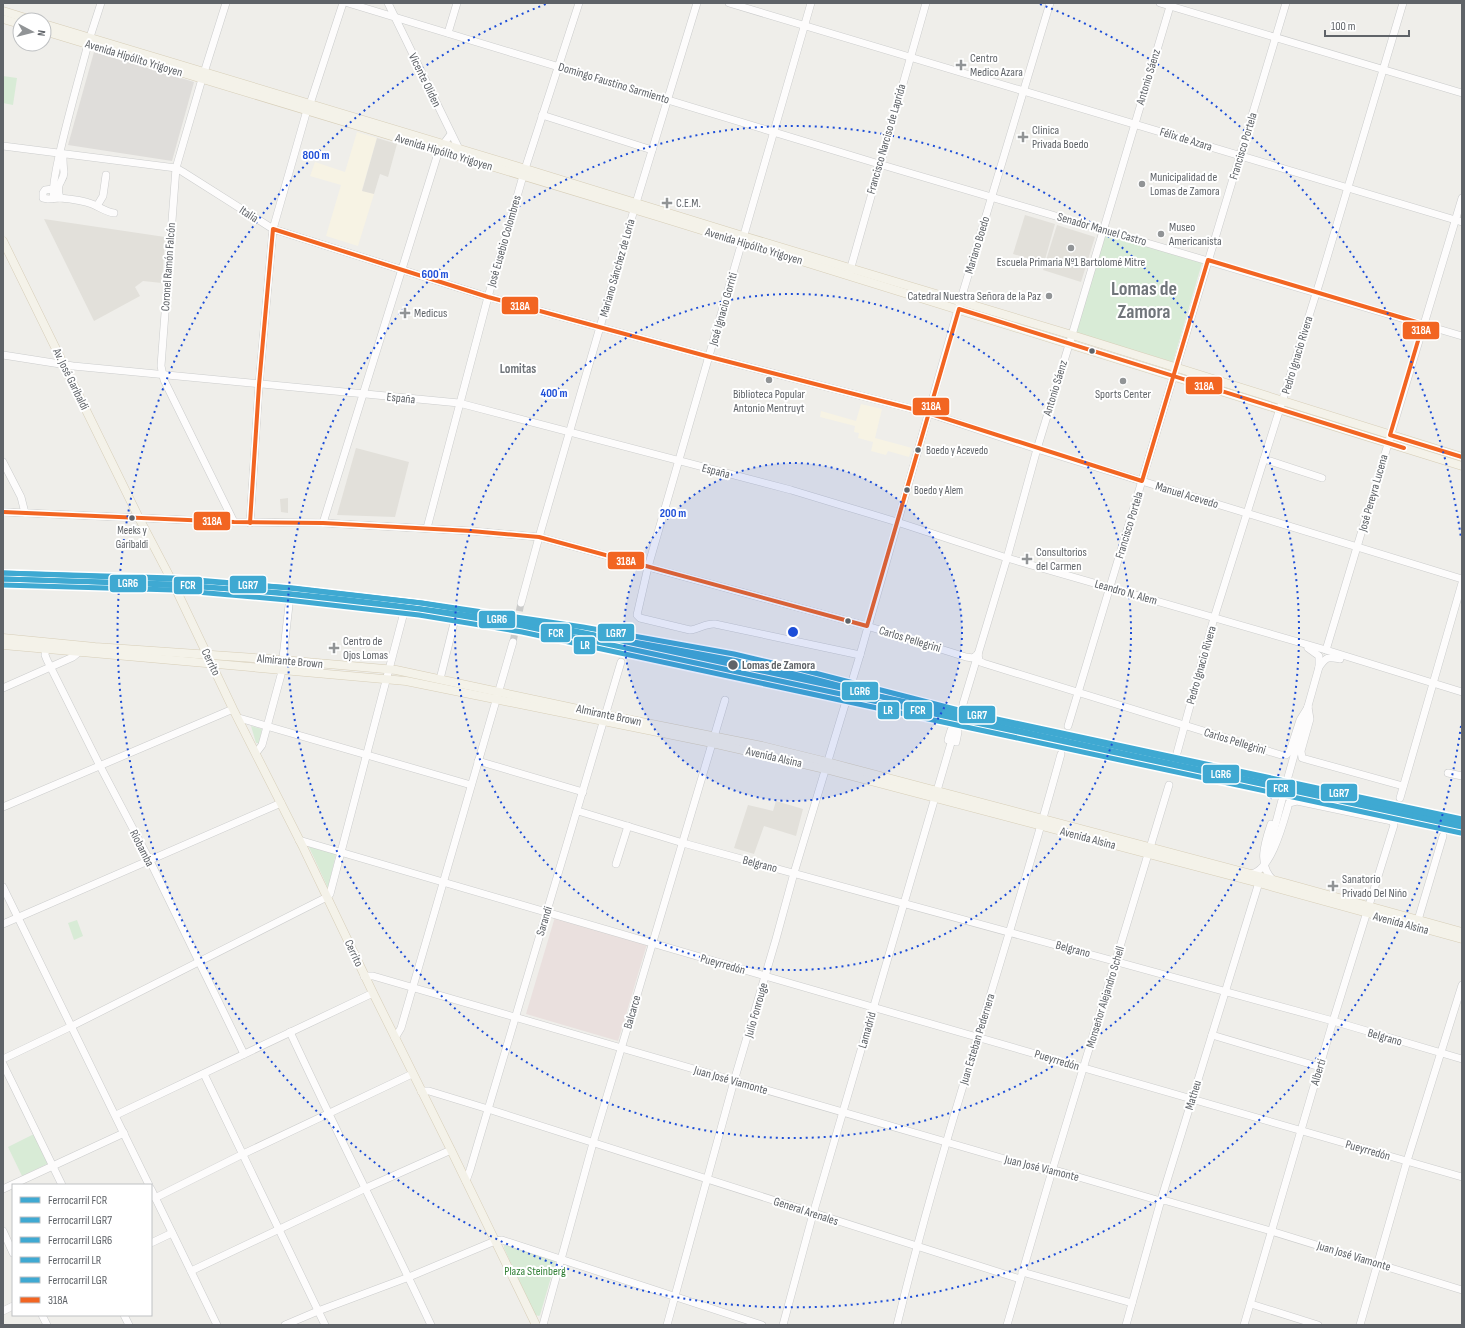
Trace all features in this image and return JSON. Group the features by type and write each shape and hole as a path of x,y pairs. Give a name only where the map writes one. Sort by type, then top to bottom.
{"main road":[{"name":"Avenida Hipólito Yrigoyen","path":"52,27 89,41"},
{"name":"Avenida Hipólito Yrigoyen","path":"52,33 89,41 309,107 441,147 462,157 524,172"},
{"name":"Avenida Hipólito Yrigoyen","path":"441,147 459,149 524,172 742,240 1071,339 1389,439 1462,466"},
{"name":"Av. José Garibaldi","path":"3,241 139,518 172,581"},
{"name":"Avenida Hipólito Yrigoyen","path":"1389,439 1462,457"},
{"name":"Cerrito","path":"172,581 233,709 239,718 281,803 372,993 466,1180 536,1325"},
{"name":"Almirante Brown","path":"3,638 79,652 387,678 497,695 713,739"},
{"name":"Almirante Brown","path":"3,645 207,655 390,670 440,679 497,695"},
{"name":"Avenida Alsina","path":"713,739 826,765 936,793 1367,910 1418,920 1462,932"},
{"name":"Avenida Alsina","path":"1150,851 1250,874 1260,880 1273,880 1462,939"}],"street":[{"path":"101,3 89,41 52,195 57,198 79,200 97,206 107,212 114,213"},
{"name":"Coronel Ramón Falcón","path":"226,3 176,168 161,366 162,373 234,522"},
{"path":"250,522 258,385 273,229 309,107 343,3"},
{"name":"Domingo Faustino Sarmiento","path":"348,3 879,164"},
{"name":"Vicente Oliden","path":"388,3 462,157"},
{"path":"448,33 457,3"},
{"name":"José Eusebio Colombres","path":"427,528 459,403 524,172 579,3"},
{"name":"Mariano Sánchez de Loria","path":"521,603 635,206 697,3"},
{"name":"Félix de Azara","path":"728,3 1459,221"},
{"name":"José Ignacio Gorriti","path":"811,3 648,568 637,615 640,618 690,630 711,624 860,655"},
{"name":"Francisco Narciso de Laprida","path":"849,272 909,58 926,3"},
{"name":"Mariano Boedo","path":"848,696 959,306 1050,3"},
{"path":"1160,3 1170,4 1382,70 1462,93"},
{"name":"Francisco Portela","path":"1068,726 1286,3"},
{"name":"Pedro Ignacio Rivera","path":"1177,753 1214,618 1316,293 1403,3"},
{"name":"Antonio Sáenz","path":"963,704 1007,558 1037,449 1071,339 1102,229 1170,4"},
{"path":"542,115 652,150"},
{"path":"323,523 441,147 451,134"},
{"name":"Italia","path":"3,146 176,168 273,229 488,297 819,386"},
{"path":"57,198 57,186 64,172 61,153"},
{"name":"Senador Manuel Castro","path":"879,164 1462,336"},
{"path":"97,206 103,196 106,174"},
{"name":"José Pereyra Lucena","path":"1326,650 1423,324 1459,221 1462,198"},
{"name":"España","path":"3,355 64,365 162,373 258,385 459,403 790,490"},
{"name":"Manuel Acevedo","path":"819,386 928,413 1037,449 1462,579"},
{"path":"1264,459 1322,478"},
{"path":"3,462 21,497 25,513"},
{"name":"Leandro N. Alem","path":"790,490 897,522 1007,558 1297,643 1326,650 1462,692"},
{"name":"Carlos Pellegrini","path":"3,512 234,522 323,523 427,528 539,537 648,568 867,626 966,657"},
{"path":"1400,798 1462,583"},
{"path":"256,753 262,745 281,679 288,605"},
{"path":"3,1059 72,1026 327,897 332,890 403,616"},
{"path":"440,679 454,623"},
{"path":"395,1038 401,1028 513,642"},
{"path":"1288,776 1319,667 1319,656 1315,652 1297,643"},
{"name":"Riobamba","path":"46,646 45,655 200,961 244,1054"},
{"path":"3,688 73,657 79,652"},
{"path":"966,657 973,658 978,654"},
{"path":"966,657 971,662 972,667 960,703 961,708 966,706 976,670 983,664 979,661 978,654"},
{"path":"1319,667 1324,659 1330,657 1356,660"},
{"name":"Sarandi","path":"466,1180 622,662"},
{"name":"Carlos Pellegrini","path":"983,664 1281,755 1286,755 1290,751 1301,716 1308,707"},
{"name":"Julio Fonrouge","path":"668,1325 734,1081 766,976 794,873 848,696"},
{"name":"Balcarce","path":"543,1325 560,1258 593,1143 725,700"},
{"path":"1308,707 1310,718 1301,751 1302,758 1403,786"},
{"path":"3,807 233,709"},
{"path":"239,718 471,785"},
{"name":"Lamadrid","path":"953,730 957,731 958,735 936,793 950,733 953,730"},
{"name":"Lamadrid","path":"783,1325 843,1112 953,736"},
{"name":"Juan Esteban Pedernera","path":"897,1325 916,1246 1061,754"},
{"path":"478,761 583,792"},
{"path":"1448,773 1462,776"},
{"name":"Monseñor Alejandro Schell","path":"1007,1325 1083,1068 1170,785"},
{"name":"Matheu","path":"1126,1325 1161,1200 1260,880 1264,865 1265,842 1280,797"},
{"name":"Matheu","path":"1250,874 1258,872 1276,845 1289,803 1296,801 1392,821"},
{"path":"3,924 281,803"},
{"name":"Belgrano","path":"578,811 683,843 1333,1021 1462,1060"},
{"name":"Alberti","path":"1244,1325 1333,1021 1394,825 1392,821"},
{"path":"616,864 628,826"},
{"path":"1418,920 1443,836"},
{"name":"Pueyrredón","path":"299,840 1462,1177"},
{"path":"1264,865 1267,874 1273,880"},
{"path":"3,887 149,1184"},
{"name":"Juan José Viamonte","path":"364,976 374,976 516,1016 1046,1171 1058,1171 1271,1231 1462,1290"},
{"path":"1360,1325 1407,1161 1462,985"},
{"path":"116,1115 372,993"},
{"path":"290,1032 328,1114 366,1188 431,1325"},
{"path":"1212,1034 1320,1066"},
{"path":"3,1064 62,1184"},
{"path":"204,1074 325,1325"},
{"path":"156,1198 243,1154 412,1074"},
{"name":"General Arenales","path":"421,1091 429,1091 488,1109 916,1246 1021,1276 1132,1303"},
{"path":"14,1184 124,1133"},
{"path":"191,1271 366,1188 451,1150"},
{"path":"152,1191 217,1325"},
{"path":"3,1232 12,1251"},
{"path":"152,1242 172,1233"},
{"path":"285,1325 409,1277 495,1241 502,1240 762,1325"},
{"path":"1251,1304 1318,1325"},
{"path":"3,1311 12,1306"},
{"path":"124,1316 129,1325"}],"shaded area":[{"path":"94,52 194,82 172,161 68,145"},
{"path":"357,132 377,138 362,190 374,194 358,246 326,236 341,185 310,176 315,162 345,172"},
{"path":"377,138 397,144 388,177 380,174 374,194 362,191"},
{"path":"1025,215 1055,224 1044,263 1013,254"},
{"path":"44,219 165,237 162,283 143,281 135,287 140,296 94,321"},
{"name":"Escuela Primaria Nº1 Bartolomé Mitre","path":"1057,225 1095,237 1081,282 1043,270"},
{"path":"861,404 882,409 875,438 912,448 909,457 888,451 886,455 871,451 873,442 858,438 859,433 854,432 855,426 820,417 821,411 856,421"},
{"path":"356,448 409,462 395,517 337,515"},
{"path":"288,498 288,513 281,512 280,499"},
{"path":"776,801 803,809 796,836 764,826 754,854 734,848 748,805 773,811"},
{"path":"555,917 647,944 618,1041 526,1014"}],"green space":[{"path":"3,76 17,78 13,105 3,103"},
{"path":"1105,234 1202,263 1173,362 1075,333"},
{"path":"251,726 262,729 259,743 256,743"},
{"path":"308,845 336,854 328,888"},
{"path":"77,920 83,936 74,940 68,923"},
{"path":"34,1134 49,1163 22,1176 8,1147"},
{"name":"Plaza Steinberg","path":"504,1244 556,1260 539,1316 535,1315 504,1248"}],"tunnel":[{"path":"513,642 521,603"},
{"path":"953,736 963,704"},
{"path":"1283,796 1288,777"}],"rail line":[{"name":"LGR7","path":"3,573 171,579 293,588 422,603 583,627 734,654 803,670 978,715 1462,819"},
{"name":"LGR","path":"3,573 174,578 289,588 421,603 524,620 1462,821"},
{"name":"FCR","path":"3,579 174,584 288,594 420,609 523,626 1462,827"},
{"name":"LGR6","path":"3,579 185,586 293,594 402,606 565,630 727,659 791,673 980,722 1461,825"},
{"name":"LR","path":"3,585 174,590 287,600 419,615 522,632 1461,833"}],"transit line":[{"name":"318A","path":"250,523 259,385 273,229 488,297 710,357 928,413 1142,481 1208,260 1423,324 1390,435 1462,457"},
{"name":"318A","path":"3,512 234,522 323,523 471,531 539,537 867,626 959,309 1404,448"}],"place":[{"name":"Centro Medico Azara","path":"961,65"},
{"name":"Clinica Privada Boedo","path":"1023,137"},
{"name":"Municipalidad de Lomas de Zamora","path":"1142,184"},
{"name":"C.E.M.","path":"667,203"},
{"name":"Museo Americanista","path":"1161,234"},
{"name":"Escuela Primaria Nº1 Bartolomé Mitre","path":"1071,248"},
{"name":"Catedral Nuestra Señora de la Paz","path":"1049,296"},
{"name":"Medicus","path":"405,313"},
{"name":"Biblioteca Popular Antonio Mentruyt","path":"769,380"},
{"name":"Sports Center","path":"1123,381"},
{"name":"Boedo y Acevedo","path":"918,450"},
{"name":"Boedo y Alem","path":"907,490"},
{"name":"Meeks y Garibaldi","path":"132,518"},
{"name":"Consultorios del Carmen","path":"1027,559"},
{"name":"Centro de Ojos Lomas","path":"334,648"},
{"name":"Lomas de Zamora","path":"733,665"},
{"name":"Sanatorio Privado Del Nińo","path":"1333,886"}],"district":[{"name":"Lomas de Zamora","path":"1144,300"},
{"name":"Lomitas","path":"518,368"}]}
